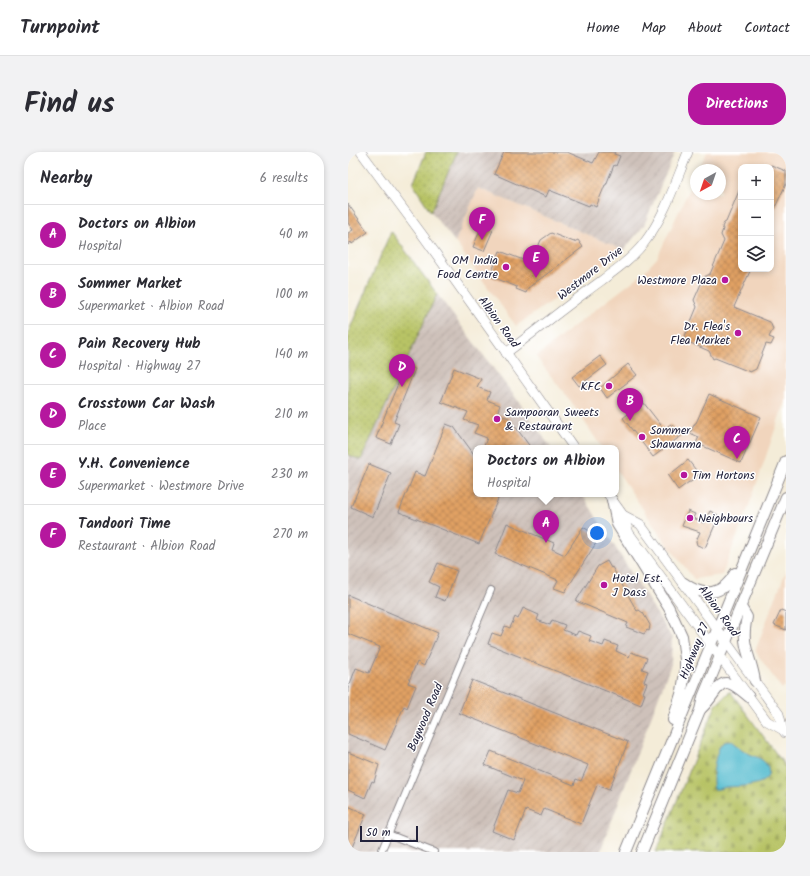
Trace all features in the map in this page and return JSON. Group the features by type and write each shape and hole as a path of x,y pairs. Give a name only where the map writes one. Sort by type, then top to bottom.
{"main road":[{"name":"Albion Road","path":"361,152 424,237 572,445"},
{"name":"Westmore Drive","path":"506,353 597,283 622,266 637,251 659,220 688,152"},
{"name":"Highway 27","path":"626,852 786,461"},
{"name":"Albion Road","path":"610,497 623,515 629,533 749,697 767,721 784,732"},
{"path":"610,497 617,524 669,608 677,624 684,646 685,672 682,691 663,749 663,760"},
{"path":"642,852 700,710 703,697 786,497"},
{"name":"Albion Road","path":"623,515 640,524 684,582 779,714 784,732"},
{"path":"684,582 699,591 714,592 726,585 737,570 744,564"},
{"path":"740,607 747,617 744,629 744,644 753,666 755,681"},
{"path":"700,710 707,703 716,688 725,683 736,686 749,697"}],"street":[{"name":"Baywood Road","path":"380,852 491,590"},
{"path":"388,834 434,852"}],"shaded area":[{"path":"457,152 675,152 644,225 624,250 478,188 455,242 431,212"},
{"path":"707,152 786,152 786,402 779,418 749,506 722,575 694,579 663,539 619,473 619,445 600,445 572,403 536,357 641,275 657,258 690,188 690,200 726,200 726,164 701,164"},
{"path":"478,188 624,250 516,326 455,242"},
{"path":"437,294 522,406 549,445 473,445 473,497 584,497 672,638 671,664 600,852 348,852 348,455 361,460"},
{"path":"786,571 786,684 782,689 755,651"}],"green space":[{"path":"426,152 457,152 431,212 413,184"},
{"path":"391,231 437,294 361,460 348,455 348,333"},
{"path":"730,691 786,767 786,852 656,852 716,705"}],"water":[{"path":"731,741 744,751 759,758 767,765 768,775 760,783 714,789 713,771 718,750 724,742"}],"building":[{"path":"504,152 567,152 593,163 599,152 615,152 614,154 620,156 616,166 614,165 596,207 590,204 589,206 549,190 546,197 494,174"},
{"path":"774,166 786,171 786,184 774,210"},
{"name":"Westmore Plaza","path":"738,193 738,272 750,272 734,307 770,322 773,329 769,337 774,339 771,345 766,344 756,369 750,372 715,358 713,359 709,351 688,342 685,336 697,307 694,300 704,277 710,274 724,241 721,235 723,229 722,227 726,222"},
{"path":"348,204 368,232 352,244 351,242 348,245 348,233 353,230 348,223"},
{"path":"482,226 493,230 484,251 473,247"},
{"path":"551,233 574,242 578,240 583,247 528,288 526,293 516,289 517,287 490,276 500,251 531,263 541,240"},
{"path":"600,356 607,365 579,386 572,377"},
{"path":"628,364 637,375 607,398 600,388"},
{"path":"406,365 415,369 394,422 399,424 391,444 376,438"},
{"path":"454,368 481,379 477,387 490,392 487,400 500,405 497,414 509,418 529,445 484,445 487,438 474,433 478,425 464,420 468,412 441,402"},
{"path":"709,394 761,417 741,463 696,443 699,437 690,433"},
{"path":"643,402 664,429 671,424 681,436 653,457 623,418"},
{"path":"446,424 454,427 473,453 473,497 499,497 479,544 399,512 415,472 425,476"},
{"name":"Tim Hortons","path":"688,460 699,474 691,482 678,490 668,476"},
{"path":"369,464 391,473 373,517 351,507"},
{"path":"688,511 695,514 693,518 704,523 710,511 718,515 705,548 697,545 696,541 700,532 682,526"},
{"path":"507,523 554,543 552,549 565,555 583,527 593,533 591,536 598,540 565,592 554,588 558,580 495,554"},
{"name":"Hotel Est. J Dass","path":"607,561 611,568 612,567 637,611 639,610 643,613 650,625 649,631 647,630 644,634 626,627 628,623 576,601 598,566"},
{"path":"438,563 457,571 445,601 435,597 439,587 429,582"},
{"path":"348,595 438,633 424,666 417,662 408,683 416,686 407,708 404,706 385,750 348,734 348,689 356,668 369,673 380,647 348,634"},
{"path":"523,608 539,615 537,620 550,625 552,620 565,625 563,630 576,635 578,631 591,636 589,641 603,646 605,641 618,646 616,651 629,657 631,652 647,658 642,669 648,671 644,682 647,683 643,693 645,694 641,705 488,644 492,633 501,636 505,626 510,628 515,617 518,619"},
{"path":"781,610 786,612 786,630 774,625"},
{"path":"472,680 628,742 609,790 597,785 581,824 544,809 541,816 526,810 514,840 492,831 508,790 518,793 523,781 485,765 491,751 574,785 576,779 581,781 588,765 459,713"},
{"path":"348,752 379,765 374,782 372,781 365,798 348,790"},
{"path":"348,806 366,814 350,852 348,852"}],"place":[{"name":"Tandoori Time","path":"482,240"},
{"name":"OM India Food Centre","path":"506,267"},
{"name":"Y.H. Convenience","path":"536,278"},
{"name":"Westmore Plaza","path":"725,280"},
{"name":"Dr. Flea's Flea Market","path":"738,333"},
{"name":"KFC","path":"609,386"},
{"name":"Crosstown Car Wash","path":"402,387"},
{"name":"Sampooran Sweets & Restaurant","path":"497,419"},
{"name":"Sommer Market","path":"630,421"},
{"name":"Sommer Shawarma","path":"642,437"},
{"name":"Pain Recovery Hub","path":"737,459"},
{"name":"Tim Hortons","path":"684,475"},
{"name":"Neighbours","path":"690,518"},
{"name":"Doctors on Albion","path":"546,543"},
{"name":"Hotel Est. J Dass","path":"604,585"}]}
